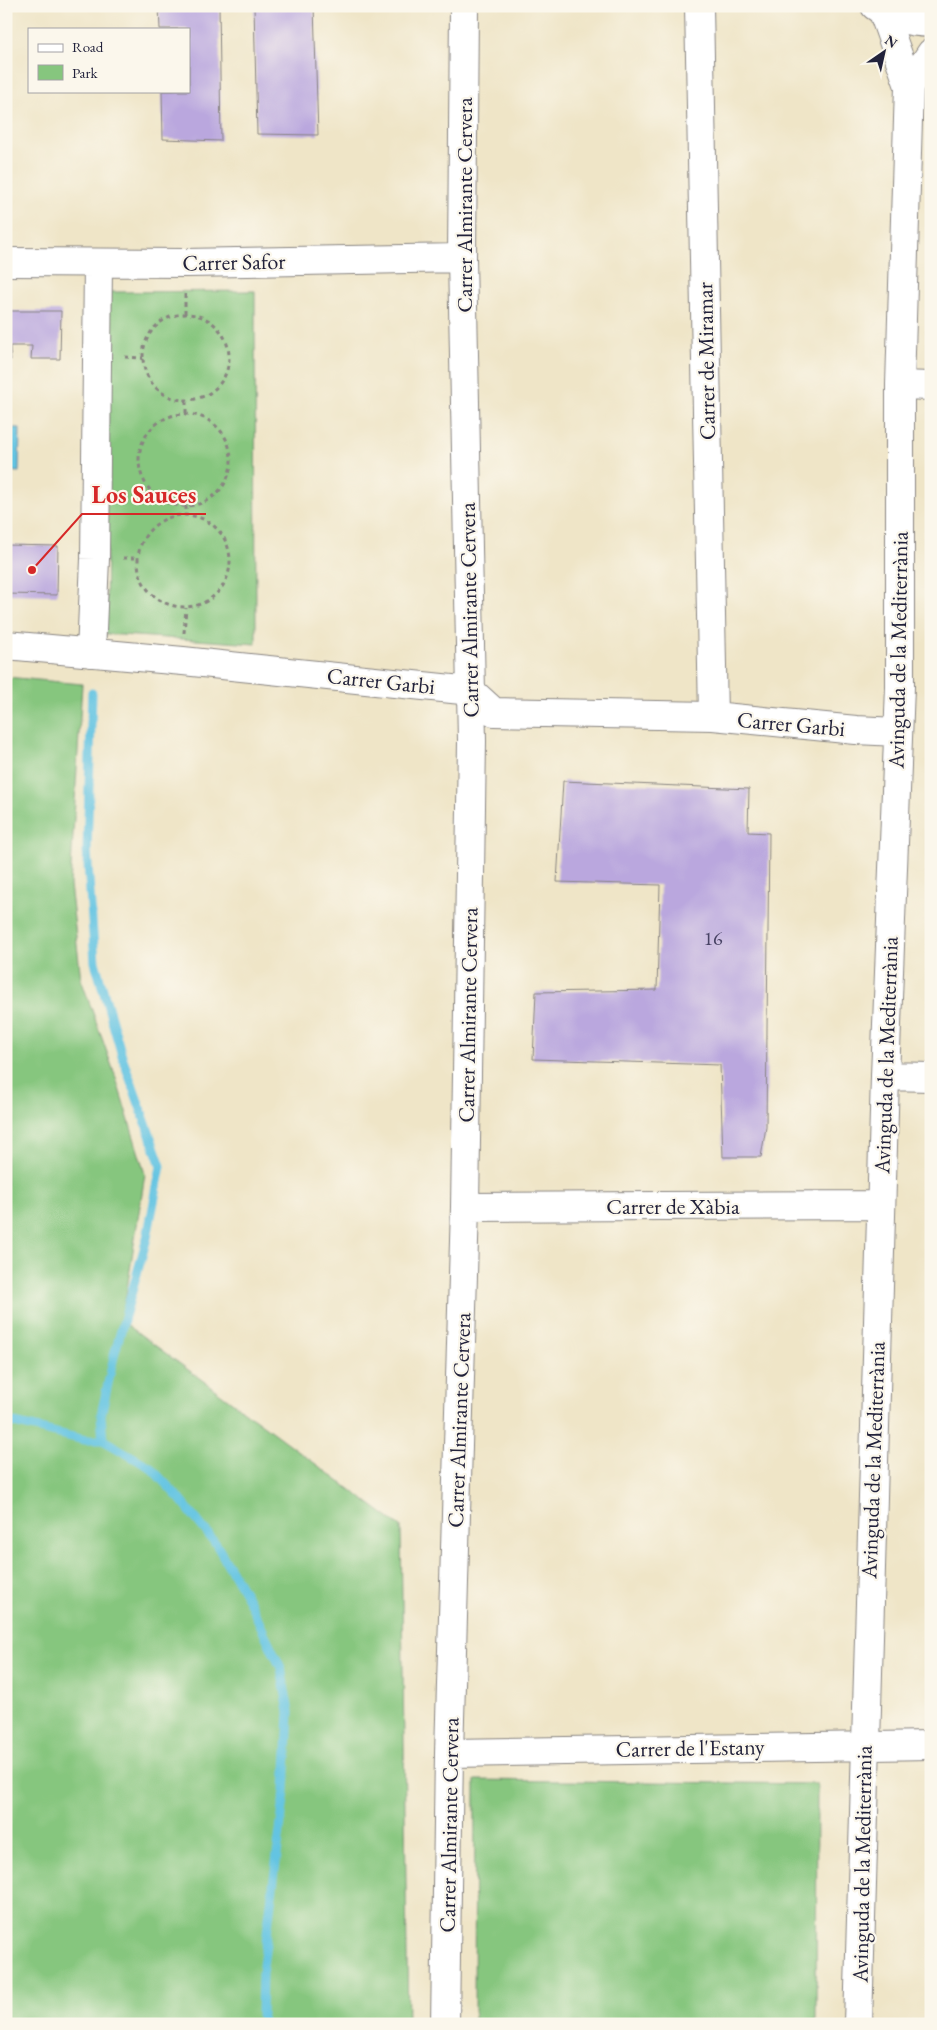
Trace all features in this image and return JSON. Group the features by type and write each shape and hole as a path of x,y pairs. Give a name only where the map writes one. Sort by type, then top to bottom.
{"street":[{"name":"Carrer Almirante Cervera","path":"446,2024 449,1753 465,1208 471,691 462,258 464,6"},
{"name":"Carrer de Miramar","path":"699,6 713,716"},
{"path":"879,9 906,21 931,23"},
{"path":"879,9 909,86"},
{"path":"909,86 931,53"},
{"name":"Avinguda de la Mediterrània","path":"858,2024 885,1076 900,687 900,385 909,86"},
{"name":"Carrer Safor","path":"6,262 98,263 462,258"},
{"path":"91,653 95,559 98,263"},
{"path":"900,385 931,386"},
{"name":"Carrer Garbi","path":"6,645 471,691 494,712 713,716 856,730 898,732"},
{"path":"885,1076 931,1077"},
{"name":"Carrer de Xàbia","path":"465,1208 881,1204"},
{"name":"Carrer de l'Estany","path":"449,1753 931,1745"}],"path":[{"path":"185,314 199,316 211,322 220,332 226,344 229,357 227,370 211,392 199,398 186,400 172,398 160,392 151,383 145,371 143,358 145,344 150,332 160,322 172,316 185,314"},
{"path":"186,400 186,413"},
{"path":"186,413 202,417 215,425 226,437 231,452 231,468 225,483 214,495 200,503 186,506 172,504 150,490 139,466 141,446 151,429 161,420 173,415 186,413"},
{"path":"186,506 186,516"},
{"path":"174,516 186,516 200,518 218,531 223,537 228,550 230,565 227,578 219,591 208,601 186,608 166,604 154,597 145,586 139,572 138,558 143,541 153,527 163,520 174,516"}],"green space":[{"path":"255,291 256,644 106,634 109,292"},
{"path":"6,677 82,684 70,885 81,979 115,1075 145,1174 122,1321 401,1527 408,2024 6,2024"},
{"path":"475,1780 817,1784 816,2024 474,2024"}],"water":[{"path":"6,428 20,428 19,472 6,471"}],"building":[{"path":"159,6 219,6 221,141 163,139 162,92 190,92 190,28 160,28"},
{"path":"254,6 314,6 318,135 257,134"},
{"path":"6,311 61,311 60,359 31,359 32,346 10,346 11,360 6,360"},
{"path":"6,545 58,546 57,595 6,594"},
{"path":"563,781 749,789 748,832 769,833 766,1127 761,1157 723,1157 720,1065 533,1059 536,992 657,990 660,885 557,882"}],"waterway":[{"path":"92,693 87,851 95,962 123,1059 161,1166 147,1238 115,1352 101,1415 103,1440 150,1467 180,1499 216,1544 249,1601 281,1668 289,1712 285,1791 262,1974 261,2015 264,2024"},
{"path":"6,1421 85,1440 103,1440"}],"place":[{"name":"Los Sauces","path":"32,570"}]}
